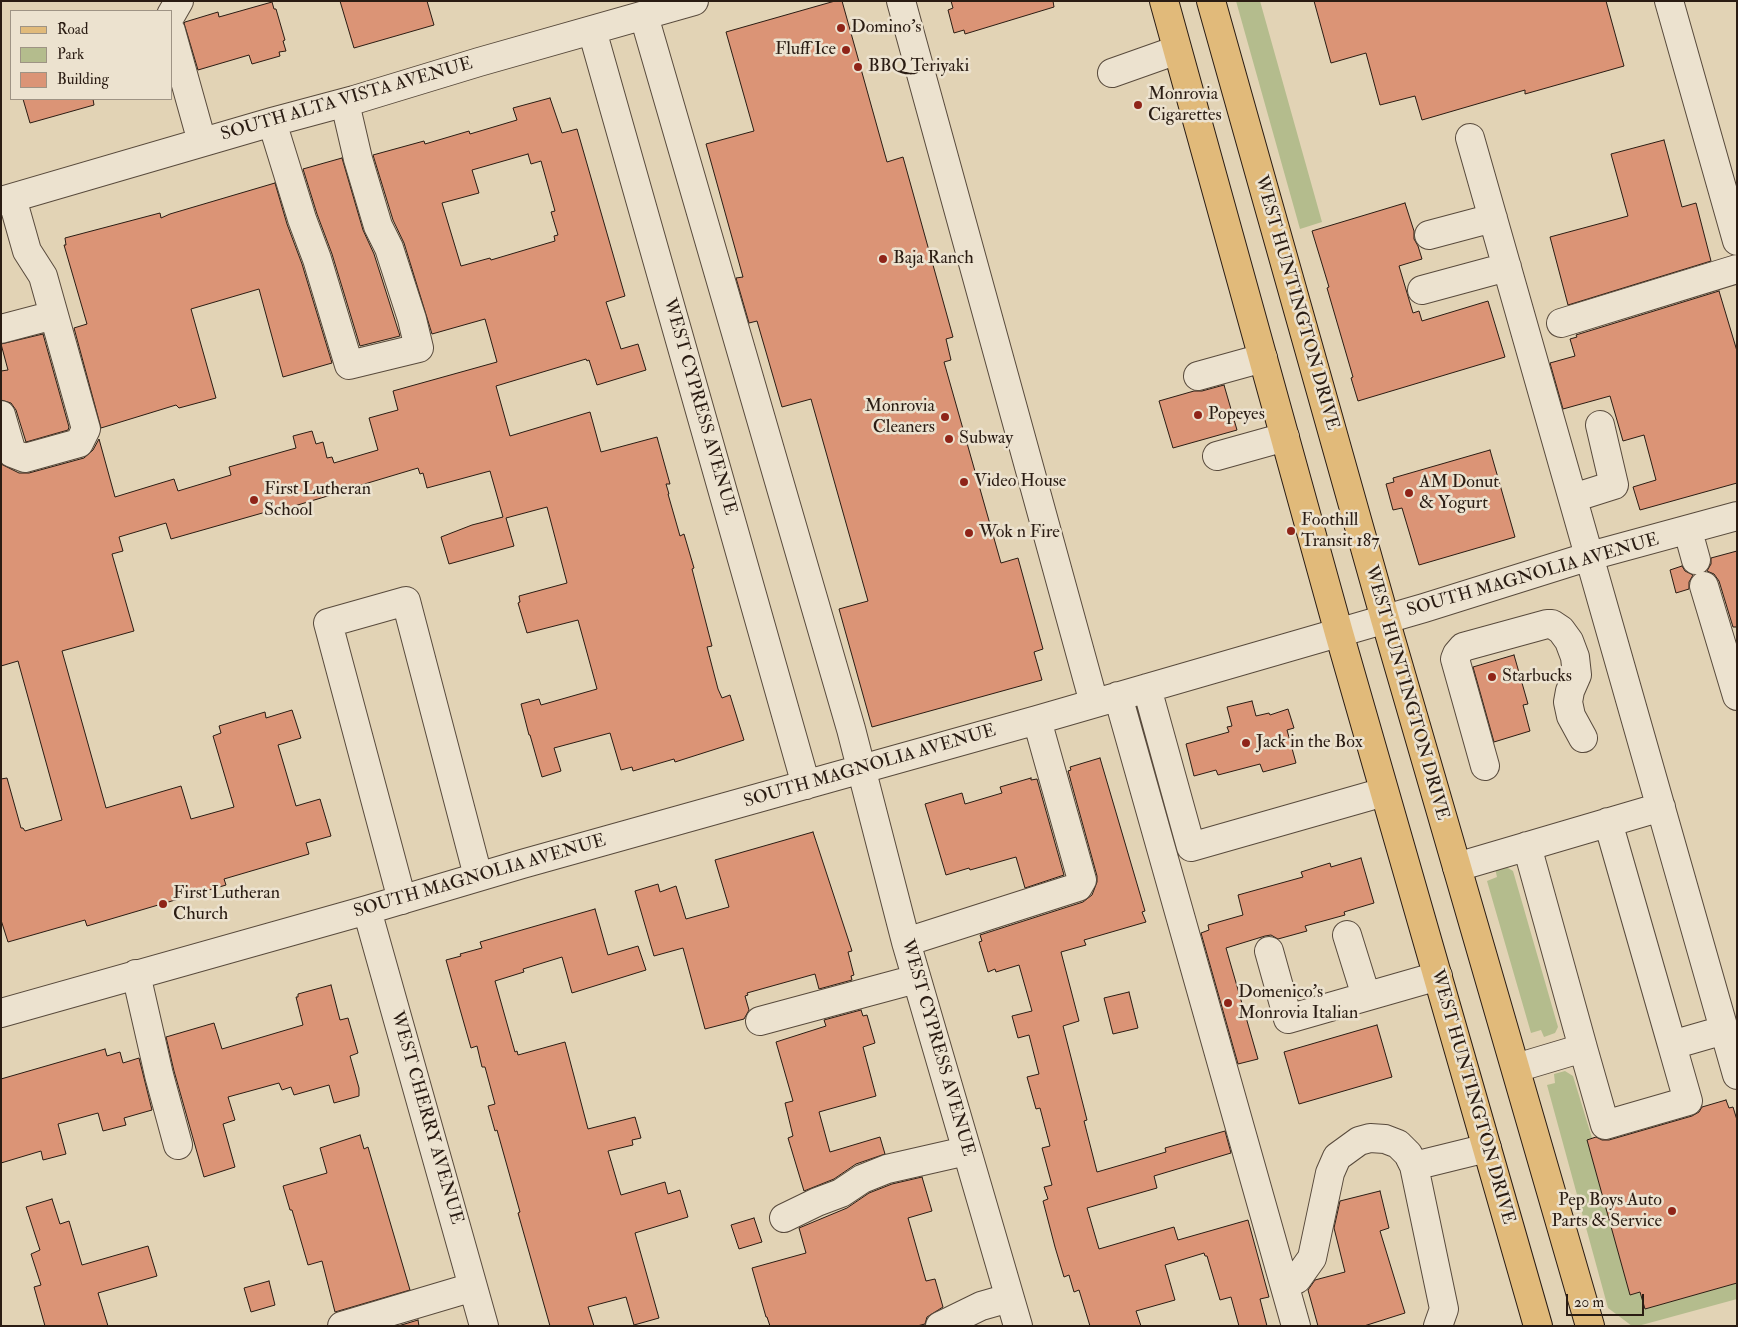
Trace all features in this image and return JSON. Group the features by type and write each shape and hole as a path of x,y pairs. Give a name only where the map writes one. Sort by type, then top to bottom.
{"main road":[{"name":"WEST HUNTINGTON DRIVE","path":"1164,1 1384,792 1538,1326"},
{"path":"1199,1 1214,12"},
{"name":"WEST HUNTINGTON DRIVE","path":"1214,12 1385,620 1590,1326"}],"street":[{"path":"172,12 179,1"},
{"name":"SOUTH ALTA VISTA AVENUE","path":"7,200 694,1"},
{"path":"901,1 1106,700 1296,1326"},
{"path":"1668,1 1737,241"},
{"name":"WEST CYPRESS AVENUE","path":"644,16 862,768 916,979 1018,1326"},
{"name":"WEST CYPRESS AVENUE","path":"592,30 806,784"},
{"path":"172,34 202,142"},
{"path":"1112,74 1178,50"},
{"path":"272,122 302,219 317,259 349,365 420,348 389,248 378,226 358,159 345,103"},
{"path":"1470,138 1737,1075"},
{"path":"1,415 12,453 25,458 79,443 86,429 43,276 27,251 7,200"},
{"path":"1429,235 1493,218"},
{"path":"1422,290 1507,267"},
{"path":"1561,323 1737,269"},
{"path":"1,329 54,315"},
{"path":"1198,376 1263,358"},
{"path":"1572,498 1614,485 1600,425"},
{"path":"1217,456 1285,437"},
{"name":"SOUTH MAGNOLIA AVENUE","path":"1,1013 402,900 478,876 1106,700 1385,620 1590,556 1688,531 1737,516"},
{"path":"1688,531 1696,560"},
{"path":"1704,586 1737,696"},
{"path":"402,900 328,623 406,601 478,876"},
{"path":"1485,766 1455,659 1456,654 1463,647 1547,624 1552,624 1561,630 1569,641 1575,657 1577,675 1570,691 1568,702 1571,716 1583,738"},
{"path":"1147,688 1191,847 1384,792"},
{"path":"906,942 1078,886 1082,880 1036,720"},
{"path":"1456,867 1661,807"},
{"path":"1527,846 1605,1125 1688,1101 1608,822"},
{"name":"WEST CHERRY AVENUE","path":"367,910 484,1326"},
{"path":"1348,935 1366,996"},
{"path":"1269,951 1288,1019 1438,976"},
{"path":"136,974 159,1075 178,1146"},
{"path":"760,1021 916,979"},
{"path":"1672,1045 1724,1030"},
{"path":"1516,1068 1583,1048"},
{"path":"1285,1285 1297,1279 1312,1258 1330,1173 1338,1157 1359,1141 1370,1138 1384,1139 1398,1144 1408,1154 1414,1166 1444,1309 1438,1326"},
{"path":"1414,1166 1487,1148"},
{"path":"784,1218 841,1192 862,1179 888,1170 966,1151"},
{"path":"342,1326 473,1288"},
{"path":"940,1326 981,1306 1009,1298"}],"green space":[{"path":"1236,1 1260,1 1322,222 1300,229"},
{"path":"1503,865 1513,871 1558,1027 1555,1033 1544,1037 1541,1030 1531,1033 1487,881 1497,877 1495,868"},
{"path":"1565,1071 1573,1076 1592,1138 1587,1140 1630,1295 1640,1292 1645,1309 1737,1283 1737,1299 1638,1326 1632,1326 1608,1308 1547,1085 1555,1083 1554,1074"}],"building":[{"path":"340,1 427,1 434,25 354,48"},
{"path":"835,1 842,1 887,162 903,157 953,337 946,339 951,360 944,362 1001,563 1018,558 1043,649 1034,652 1042,680 872,727 839,609 868,601 811,399 782,407 757,321 749,323 736,278 743,277 706,144 754,131 726,32"},
{"path":"951,1 1053,1 1054,7 965,34 964,30 954,33 948,10 953,8"},
{"path":"1314,1 1606,1 1624,66 1525,94 1525,90 1422,120 1415,96 1380,105 1366,53 1331,63"},
{"path":"272,2 274,9 276,9 285,40 283,41 286,51 279,52 280,56 252,64 249,55 198,70 185,22 218,12 219,17"},
{"path":"550,98 562,133 577,129 625,296 606,302 621,349 638,344 646,370 597,385 589,360 587,361 586,359 496,386 510,436 590,412 601,452 657,437 670,484 666,484 668,494 680,536 684,534 694,568 692,569 712,646 707,647 718,689 722,698 730,695 744,740 675,762 674,759 633,771 632,767 621,770 610,733 554,748 561,771 542,777 521,704 539,699 541,705 597,689 578,620 527,633 518,603 520,602 519,596 567,583 547,507 506,518 514,546 449,564 441,537 472,525 503,517 490,471 427,488 423,473 420,474 418,468 281,510 280,508 171,539 166,523 119,537 123,551 112,554 134,631 62,651 106,808 181,786 191,819 234,807 213,736 221,733 219,726 265,712 266,718 292,710 301,738 278,745 296,806 320,799 331,836 306,843 309,854 224,879 226,885 87,926 85,920 8,942 1,920 1,779 7,778 21,828 25,831 62,820 18,661 1,666 1,464 19,473 29,473 84,458 93,450 99,439 115,497 174,479 178,491 231,475 229,467 296,448 293,436 312,431 316,444 323,442 327,458 332,457 334,463 378,450 369,418 398,410 393,391 497,362 485,319 432,334 404,243 393,220 373,155 424,141 425,144 469,131 470,134 517,120 513,108","holes":["528,154 531,164 541,161 555,211 551,212 558,235 554,236 555,241 491,260 490,258 461,266 442,203 479,193 472,170"]},
{"path":"23,100 93,100 94,105 30,123"},
{"path":"1664,140 1682,207 1696,203 1711,261 1568,305 1550,237 1628,216 1611,154"},
{"path":"342,158 363,230 374,254 400,336 360,346 332,254 303,169"},
{"path":"275,183 332,363 283,377 259,289 191,309 216,398 179,408 176,405 101,428 74,328 87,324 64,245 66,245 65,238 160,213 161,218"},
{"path":"1405,203 1414,231 1414,239 1422,259 1399,266 1413,313 1419,311 1422,321 1488,301 1505,357 1358,401 1351,378 1353,377 1327,288 1329,287 1312,231"},
{"path":"1719,291 1737,351 1737,483 1640,510 1633,487 1656,480 1644,435 1623,441 1610,396 1563,409 1550,363 1575,356 1570,339 1577,337 1576,335"},
{"path":"43,334 69,427 68,430 26,442 16,410 11,403 1,400 1,371 8,370 1,344"},
{"path":"1224,385 1237,430 1173,448 1159,401"},
{"path":"1490,450 1515,537 1419,565 1402,508 1393,510 1386,484 1394,482 1393,478"},
{"path":"1737,551 1737,627 1733,627 1719,581 1714,574 1707,571 1711,564 1711,558"},
{"path":"1682,566 1685,571 1693,575 1689,582 1689,589 1676,593 1670,570"},
{"path":"1514,655 1528,704 1523,705 1530,731 1494,742 1473,667"},
{"path":"1252,701 1256,716 1269,713 1270,715 1288,709 1294,728 1287,730 1296,763 1263,772 1260,764 1218,775 1216,770 1194,776 1186,744 1229,732 1227,727 1232,726 1227,707"},
{"path":"1100,758 1145,911 1142,912 1146,922 1084,940 1086,945 1061,952 1079,1021 1063,1026 1087,1120 1084,1121 1097,1172 1166,1152 1165,1148 1225,1131 1231,1153 1154,1176 1157,1188 1087,1208 1099,1249 1174,1227 1178,1240 1248,1220 1269,1297 1260,1299 1267,1326 1239,1326 1231,1297 1220,1300 1207,1256 1204,1253 1165,1265 1175,1300 1136,1311 1141,1326 1090,1326 1079,1290 1074,1292 1069,1275 1064,1277 1055,1247 1043,1201 1048,1199 1044,1187 1052,1185 1042,1148 1050,1146 1040,1108 1036,1109 1027,1077 1039,1074 1029,1035 1018,1038 1012,1016 1032,1011 1019,965 996,972 995,969 988,972 979,942 982,941 980,935 1083,902 1092,895 1097,882 1097,876 1068,771 1071,770 1070,767"},
{"path":"1031,778 1031,780 1037,779 1064,875 1025,888 1016,857 946,875 925,804 962,793 965,804 1002,793 1000,787"},
{"path":"813,832 852,951 848,952 854,975 851,976 852,980 819,989 815,974 747,993 748,995 745,996 749,1010 744,1019 705,1029 683,948 654,956 635,891 658,884 660,892 676,886 686,919 729,907 715,860"},
{"name":"Domenico's Monrovia Italian","path":"1361,858 1374,903 1344,912 1345,915 1305,926 1307,931 1278,939 1271,935 1265,936 1226,948 1258,1059 1238,1064 1201,933 1209,930 1208,925 1243,915 1238,895 1303,877 1301,872 1330,863 1331,867"},
{"path":"595,909 608,955 638,946 646,970 572,993 562,957 523,969 524,972 495,981 515,1052 517,1051 518,1055 565,1042 588,1129 635,1117 641,1138 632,1140 633,1145 608,1151 621,1195 665,1182 668,1194 680,1190 688,1217 635,1233 659,1318 634,1325 626,1297 588,1307 594,1326 550,1326 497,1130 495,1131 488,1106 495,1104 485,1067 482,1067 477,1046 471,1048 446,960 482,948 480,942"},
{"path":"331,985 340,1020 348,1018 358,1053 350,1056 359,1088 359,1096 334,1103 329,1085 294,1095 291,1087 282,1090 279,1083 228,1097 235,1120 223,1124 235,1167 204,1177 166,1037 214,1023 222,1049 303,1025 296,997 298,997 298,994"},
{"path":"1129,992 1138,1028 1113,1034 1104,998"},
{"path":"861,1010 863,1016 867,1015 875,1043 863,1047 876,1096 819,1112 830,1152 880,1137 885,1154 856,1164 834,1179 804,1191 788,1138 793,1136 785,1103 793,1101 776,1042 826,1026 824,1020"},
{"path":"1377,1025 1392,1077 1299,1104 1284,1052"},
{"path":"105,1049 107,1056 120,1052 123,1063 139,1058 152,1110 124,1118 126,1125 103,1131 98,1113 58,1124 66,1154 43,1160 41,1151 1,1163 1,1079"},
{"name":"Pep Boys Auto Parts & Service","path":"1726,1100 1729,1108 1733,1107 1737,1120 1737,1283 1645,1309 1640,1292 1630,1295 1587,1140 1596,1137 1602,1140 1609,1140 1692,1116 1699,1112 1702,1107"},
{"path":"360,1135 364,1149 368,1147 410,1290 335,1312 322,1261 308,1265 283,1186 327,1173 320,1148"},
{"path":"922,1177 932,1211 908,1218 926,1281 935,1279 943,1307 927,1317 925,1324 917,1326 770,1326 752,1268 806,1253 799,1228 847,1208 869,1193 892,1184"},
{"path":"1380,1191 1389,1228 1380,1231 1405,1313 1364,1326 1318,1326 1308,1290 1315,1280 1345,1272 1334,1228 1340,1201"},
{"path":"52,1199 60,1224 69,1221 82,1265 148,1246 157,1276 98,1293 108,1326 45,1326 34,1287 41,1285 31,1254 40,1250 26,1207"},
{"path":"754,1218 762,1242 739,1249 731,1225"},
{"path":"269,1281 275,1305 251,1312 244,1288"},
{"path":"418,1320 419,1326 398,1326"}],"place":[{"name":"Domino's","path":"841,28"},
{"name":"Fluff Ice","path":"846,50"},
{"name":"BBQ Teriyaki","path":"858,67"},
{"name":"Monrovia Cigarettes","path":"1138,105"},
{"name":"Baja Ranch","path":"883,259"},
{"name":"Popeyes","path":"1198,415"},
{"name":"Monrovia Cleaners","path":"945,417"},
{"name":"Subway","path":"949,439"},
{"name":"Video House","path":"964,482"},
{"name":"AM Donut & Yogurt","path":"1409,493"},
{"name":"First Lutheran School","path":"254,500"},
{"name":"Foothill Transit 187","path":"1291,531"},
{"name":"Wok n Fire","path":"969,533"},
{"name":"Starbucks","path":"1492,677"},
{"name":"Jack in the Box","path":"1246,743"},
{"name":"First Lutheran Church","path":"163,904"},
{"name":"Domenico's Monrovia Italian","path":"1228,1003"},
{"name":"Pep Boys Auto Parts & Service","path":"1672,1211"}]}
